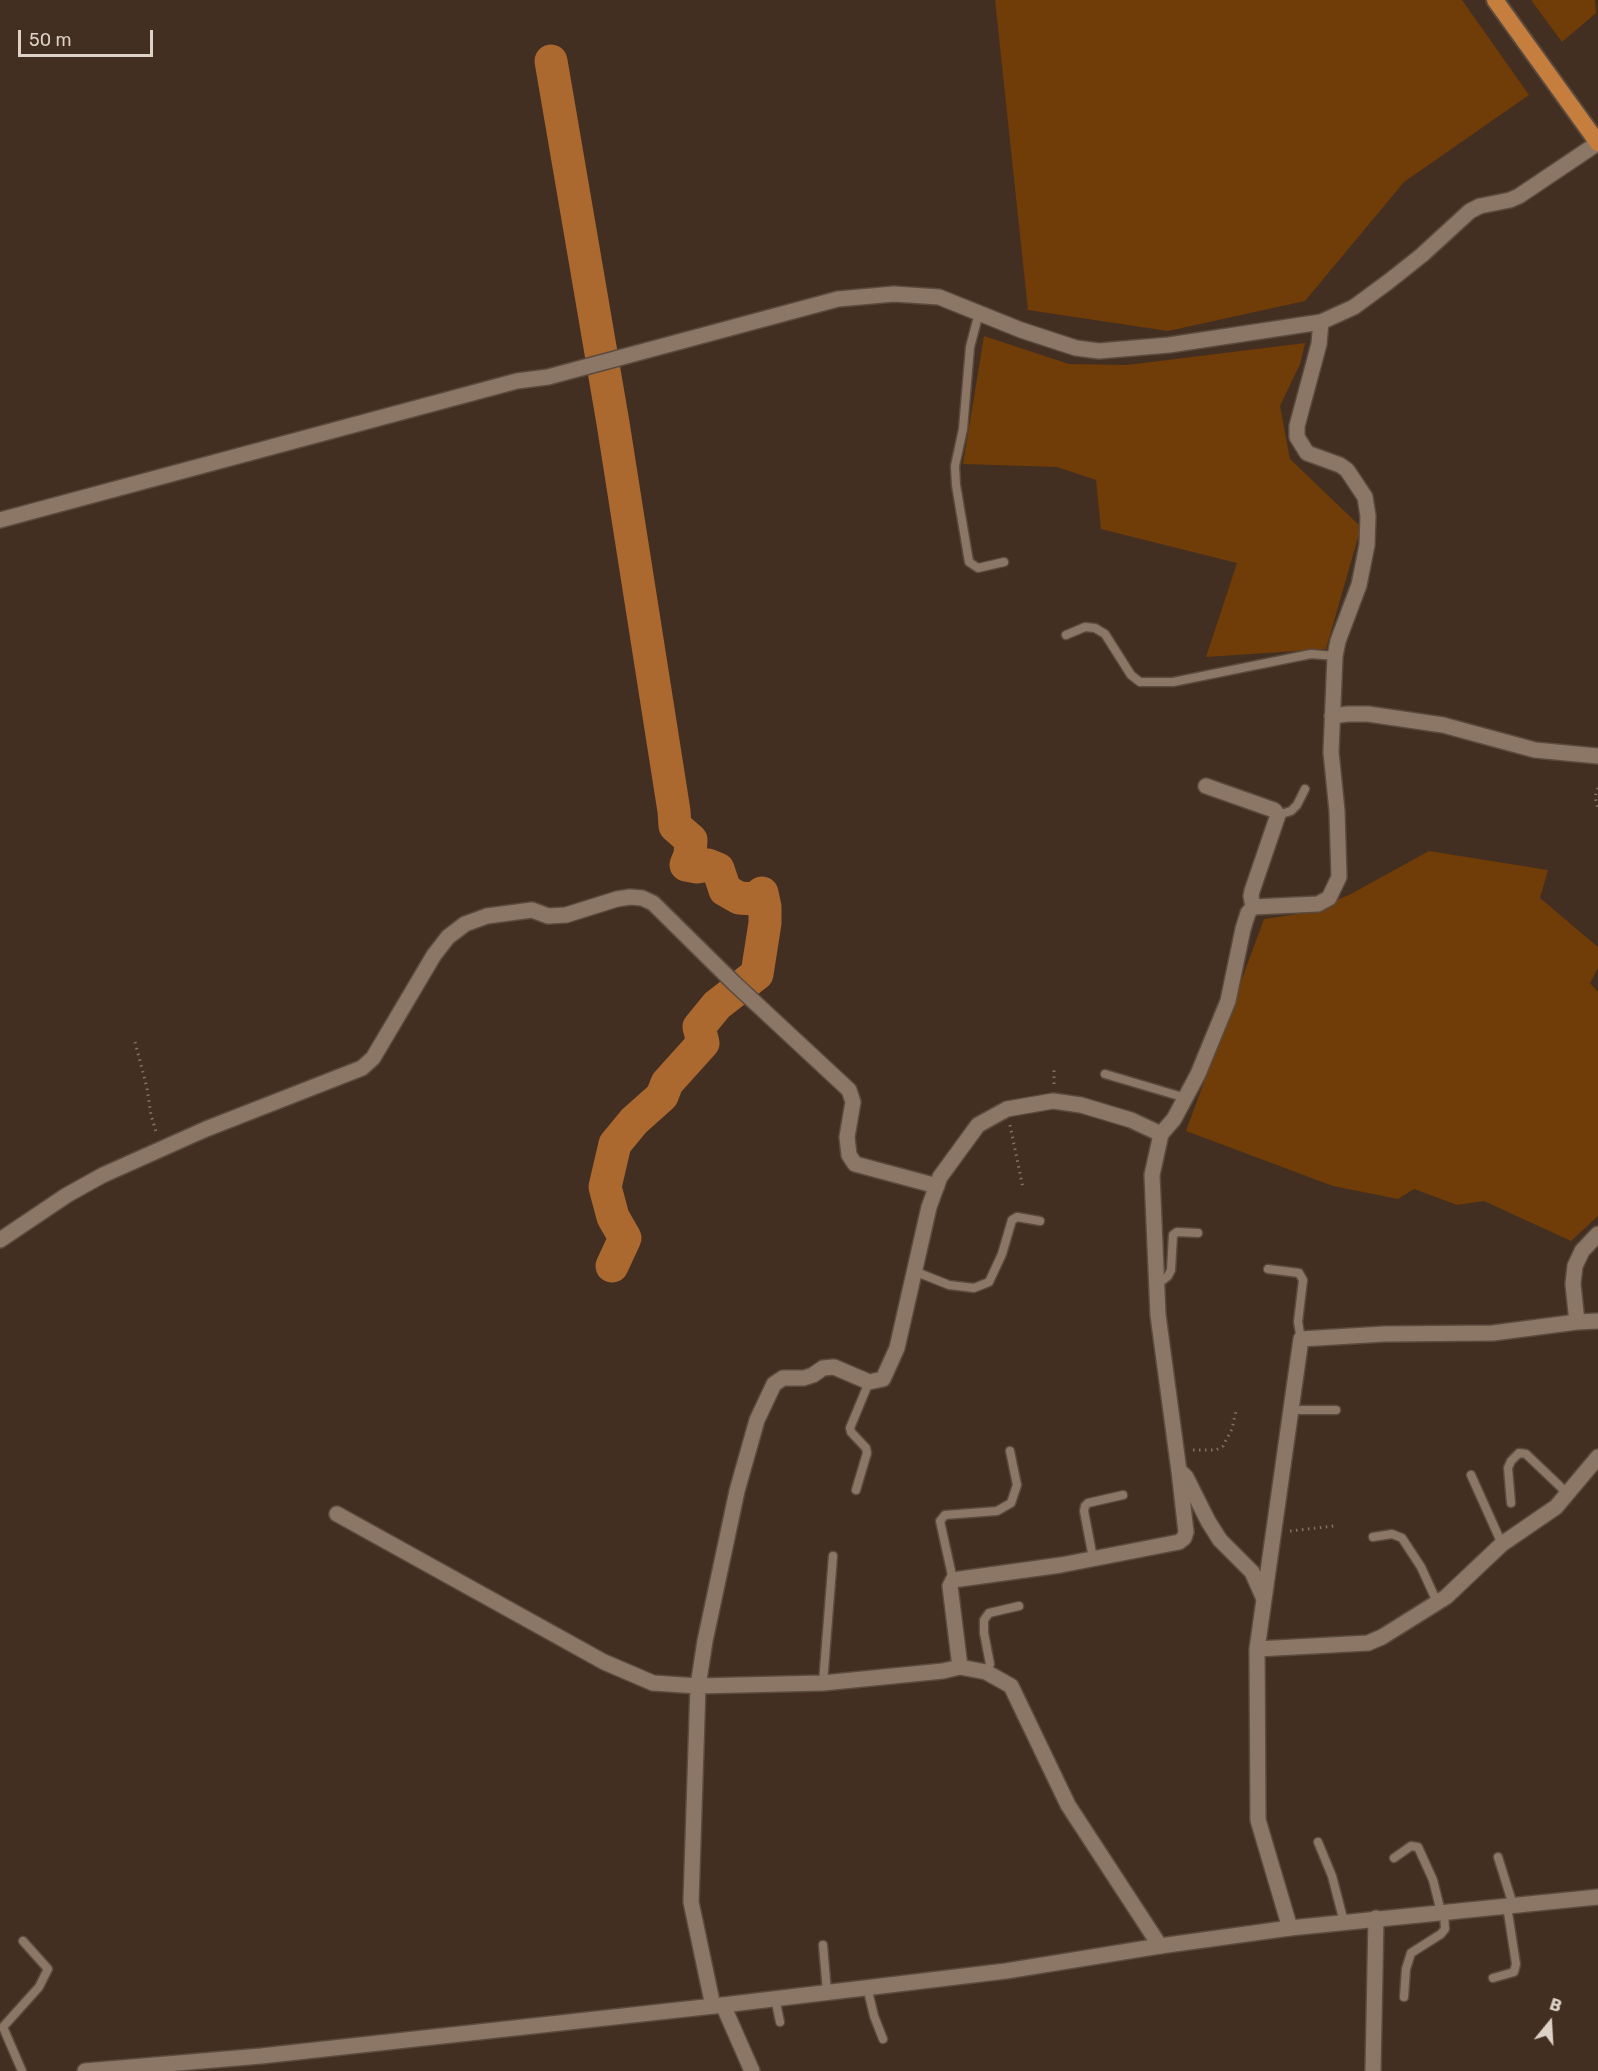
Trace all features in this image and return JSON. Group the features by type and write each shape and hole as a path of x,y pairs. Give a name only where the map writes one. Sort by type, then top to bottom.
{"highway":[{"path":"1495,0 1598,143"}],"street":[{"path":"0,520 517,381 548,377 838,299 894,294 939,297 1021,330 1076,348 1099,351 1169,345 1322,322 1354,307 1388,282 1422,255 1470,211 1480,206 1519,196 1598,143"},
{"path":"1253,907 1318,904 1329,898 1339,877 1337,811 1331,752 1335,656 1338,641 1359,585 1367,545 1368,516 1365,498 1347,470 1340,465 1307,453 1298,437 1297,426 1319,344 1322,322"},
{"path":"1332,716 1368,714 1443,725 1535,750 1598,756"},
{"path":"960,1667 950,1586 953,1580 1060,1565 1179,1542 1184,1538 1186,1532 1158,1315 1152,1175 1161,1134 1174,1119 1186,1098 1228,1000 1243,929 1253,907 1252,891 1278,815 1274,810 1206,786"},
{"path":"0,1240 103,1174 206,1129 362,1068 373,1058 434,955 448,937 465,924 487,916 532,910 548,916 566,915 617,898 630,897 642,898 653,903 734,983 849,1090 853,1102 847,1137 849,1155 855,1164 937,1186"},
{"path":"752,2071 718,2005 691,1902 698,1686 716,1587 752,1433 774,1384 783,1378 804,1377 813,1375 823,1368 834,1367 869,1383 883,1379 897,1348 929,1207 946,1168 978,1125 1006,1109 1053,1101 1081,1105 1131,1120 1161,1134"},
{"path":"1577,1322 1573,1284 1575,1266 1582,1251 1598,1234"},
{"path":"1290,1928 1258,1820 1257,1648 1301,1338 1384,1334 1493,1333 1598,1321"},
{"path":"1257,1648 1368,1643 1382,1637 1446,1597 1502,1544 1556,1507 1598,1457"},
{"path":"1179,1471 1186,1477 1220,1540 1252,1572 1264,1599"},
{"path":"337,1514 604,1662 653,1683 698,1686 823,1683 943,1671 960,1667 986,1672 1011,1686 1068,1805 1160,1946"},
{"path":"85,2071 272,2055 867,1988 1006,1971 1290,1928 1598,1897"},
{"path":"1373,2071 1376,1918"}],"lane":[{"path":"979,313 970,347 963,429 955,466 956,485 969,562 978,568 1004,562"},
{"path":"1066,635 1085,627 1095,628 1105,634 1131,675 1140,682 1173,682 1311,654 1335,656"},
{"path":"1278,815 1291,811 1297,805 1305,789"},
{"path":"1105,1074 1186,1098"},
{"path":"914,1271 949,1285 974,1288 989,1282 1002,1254 1012,1221 1017,1217 1040,1221"},
{"path":"1158,1285 1171,1270 1173,1235 1177,1232 1198,1233"},
{"path":"1268,1269 1299,1273 1304,1280 1299,1322 1301,1338"},
{"path":"856,1490 867,1453 866,1448 850,1432 850,1428 869,1383"},
{"path":"1290,1410 1336,1410"},
{"path":"953,1580 940,1521 945,1515 997,1511 1011,1503 1017,1485 1010,1451"},
{"path":"1511,1503 1508,1468 1519,1453 1526,1454 1567,1493"},
{"path":"1471,1475 1502,1544"},
{"path":"1094,1558 1084,1511 1085,1506 1088,1503 1123,1495"},
{"path":"1373,1537 1392,1534 1402,1538 1421,1567 1437,1602"},
{"path":"823,1683 833,1556"},
{"path":"986,1672 990,1664 984,1634 984,1620 989,1614 1019,1606"},
{"path":"1318,1842 1332,1876 1344,1922"},
{"path":"1394,1858 1411,1846 1418,1847 1433,1880 1445,1929 1411,1953 1406,1969 1404,1997"},
{"path":"1493,1978 1514,1972 1516,1964 1510,1906 1498,1857"},
{"path":"22,2071 3,2027 39,1987 48,1969 23,1941"},
{"path":"823,1945 828,1992"},
{"path":"867,1988 883,2039"},
{"path":"776,1998 780,2022"}],"path":[{"path":"1598,788 1595,797 1598,809"},
{"path":"135,1042 147,1088 151,1116 161,1148"},
{"path":"1006,1109 1023,1188"},
{"path":"1176,1448 1203,1451 1216,1450 1223,1446 1232,1429 1236,1411"},
{"path":"1273,1533 1334,1526"}],"shaded area":[{"path":"995,0 1462,0 1529,95 1404,182 1305,301 1168,331 1028,310"},
{"path":"1531,0 1595,0 1596,13 1562,42"},
{"path":"984,336 1069,364 1127,365 1305,343 1300,364 1280,406 1290,459 1361,527 1326,649 1206,657 1237,563 1101,529 1096,480 1057,467 963,464"},
{"path":"1429,851 1548,870 1540,898 1598,947 1598,968 1590,983 1598,992 1598,1216 1571,1241 1484,1201 1457,1205 1414,1189 1398,1199 1333,1186 1186,1131 1264,919 1304,913 1349,895"}],"waterway":[{"path":"551,61 613,423 675,826 691,840 690,855 686,865 697,867 708,865 718,869 725,890 739,898 754,899 762,893 765,907 765,923 757,974 717,1005 699,1027 703,1043 667,1083 662,1096 634,1121 615,1144 605,1187 613,1217 625,1238 612,1266"}]}
